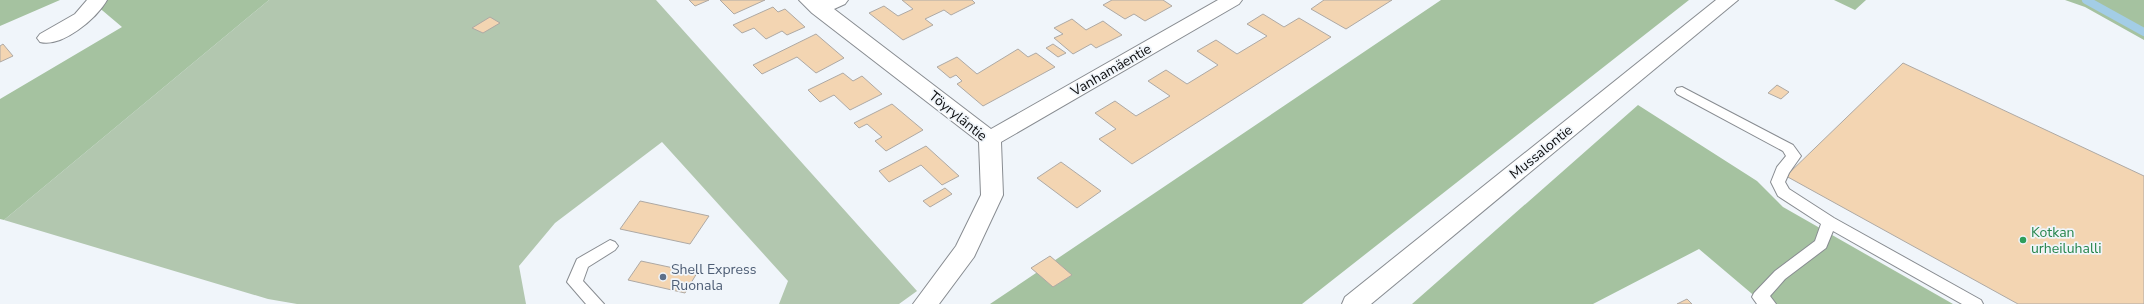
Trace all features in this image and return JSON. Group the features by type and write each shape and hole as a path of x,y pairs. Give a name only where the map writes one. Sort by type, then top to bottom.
{"street":[{"path":"47,38 72,24 94,9 98,0"},
{"name":"Vanhamäentie","path":"990,139 1232,0"},
{"name":"Mussalontie","path":"1354,304 1728,0"},
{"name":"Töyryläntie","path":"822,3 990,139 992,195 966,251 925,304"}],"lane":[{"path":"1682,91 1788,148 1794,156 1782,171 1778,182 1783,192 1829,222 1975,304"},
{"path":"1768,304 1760,297 1780,274 1821,244 1829,222"},
{"path":"596,304 575,282 582,263 610,246"}],"green space":[{"path":"0,0 60,0 0,26"},
{"path":"90,0 269,0 4,220 0,219 0,99 122,27"},
{"path":"269,0 656,0 917,291 899,304 779,304 788,281 662,142 555,223 519,266 526,304 297,304 268,299 4,220"},
{"path":"1441,0 1689,0 1302,304 990,304"},
{"path":"1834,0 1866,0 1855,10"},
{"path":"2065,0 2144,0 2144,40 2085,7"},
{"path":"1638,105 1757,181 1783,207 1953,304 1764,304 1699,249 1593,304 1412,304"}],"building":[{"path":"689,0 709,0 695,6"},
{"path":"720,0 765,0 734,14"},
{"path":"902,0 972,0 975,3 951,15 944,10 925,19 933,25 903,40 869,13 884,6 898,16 913,9"},
{"path":"1112,0 1163,0 1172,6 1145,21 1134,14 1125,19 1103,5"},
{"path":"1324,0 1392,0 1346,29 1311,9"},
{"path":"773,7 778,12 785,9 805,27 787,35 782,31 766,39 754,28 742,33 733,25"},
{"path":"1263,14 1284,27 1299,18 1331,37 1132,164 1099,139 1116,129 1095,113 1115,101 1136,116 1170,96 1148,81 1166,70 1187,84 1218,65 1197,51 1216,40 1237,54 1267,36 1247,24"},
{"path":"490,17 500,23 483,33 472,28"},
{"path":"1072,19 1086,30 1103,21 1122,35 1096,48 1091,44 1073,54 1054,38 1063,34 1054,28"},
{"path":"816,34 844,58 816,73 797,57 762,74 753,65"},
{"path":"3,44 13,56 0,62 0,46"},
{"path":"1053,44 1066,53 1058,57 1046,48"},
{"path":"1018,49 1028,57 1036,53 1055,67 983,106 957,84 962,81 956,75 950,78 937,67 957,57 977,74"},
{"name":"Kotkan urheiluhalli","path":"1903,63 2144,176 2144,304 2018,304 1786,176"},
{"path":"843,73 853,81 862,76 882,94 850,110 834,95 820,102 808,90"},
{"path":"1777,85 1789,92 1781,99 1768,93"},
{"path":"892,104 923,130 886,151 875,141 882,137 867,124 859,128 854,123"},
{"path":"926,146 959,176 942,185 921,165 889,182 879,171"},
{"path":"1061,162 1101,191 1077,208 1037,178"},
{"path":"945,188 952,194 930,207 923,201"},
{"path":"640,201 709,216 690,244 620,229"},
{"path":"1050,256 1072,275 1053,287 1031,268"},
{"name":"Shell Express Ruonala","path":"641,261 697,273 685,293 628,280"},
{"path":"1687,299 1692,304 1677,304"}],"waterway":[{"path":"2086,0 2144,32"}],"place":[{"name":"Kotkan urheiluhalli","path":"2023,240"},
{"name":"Shell Express Ruonala","path":"663,277"}]}
